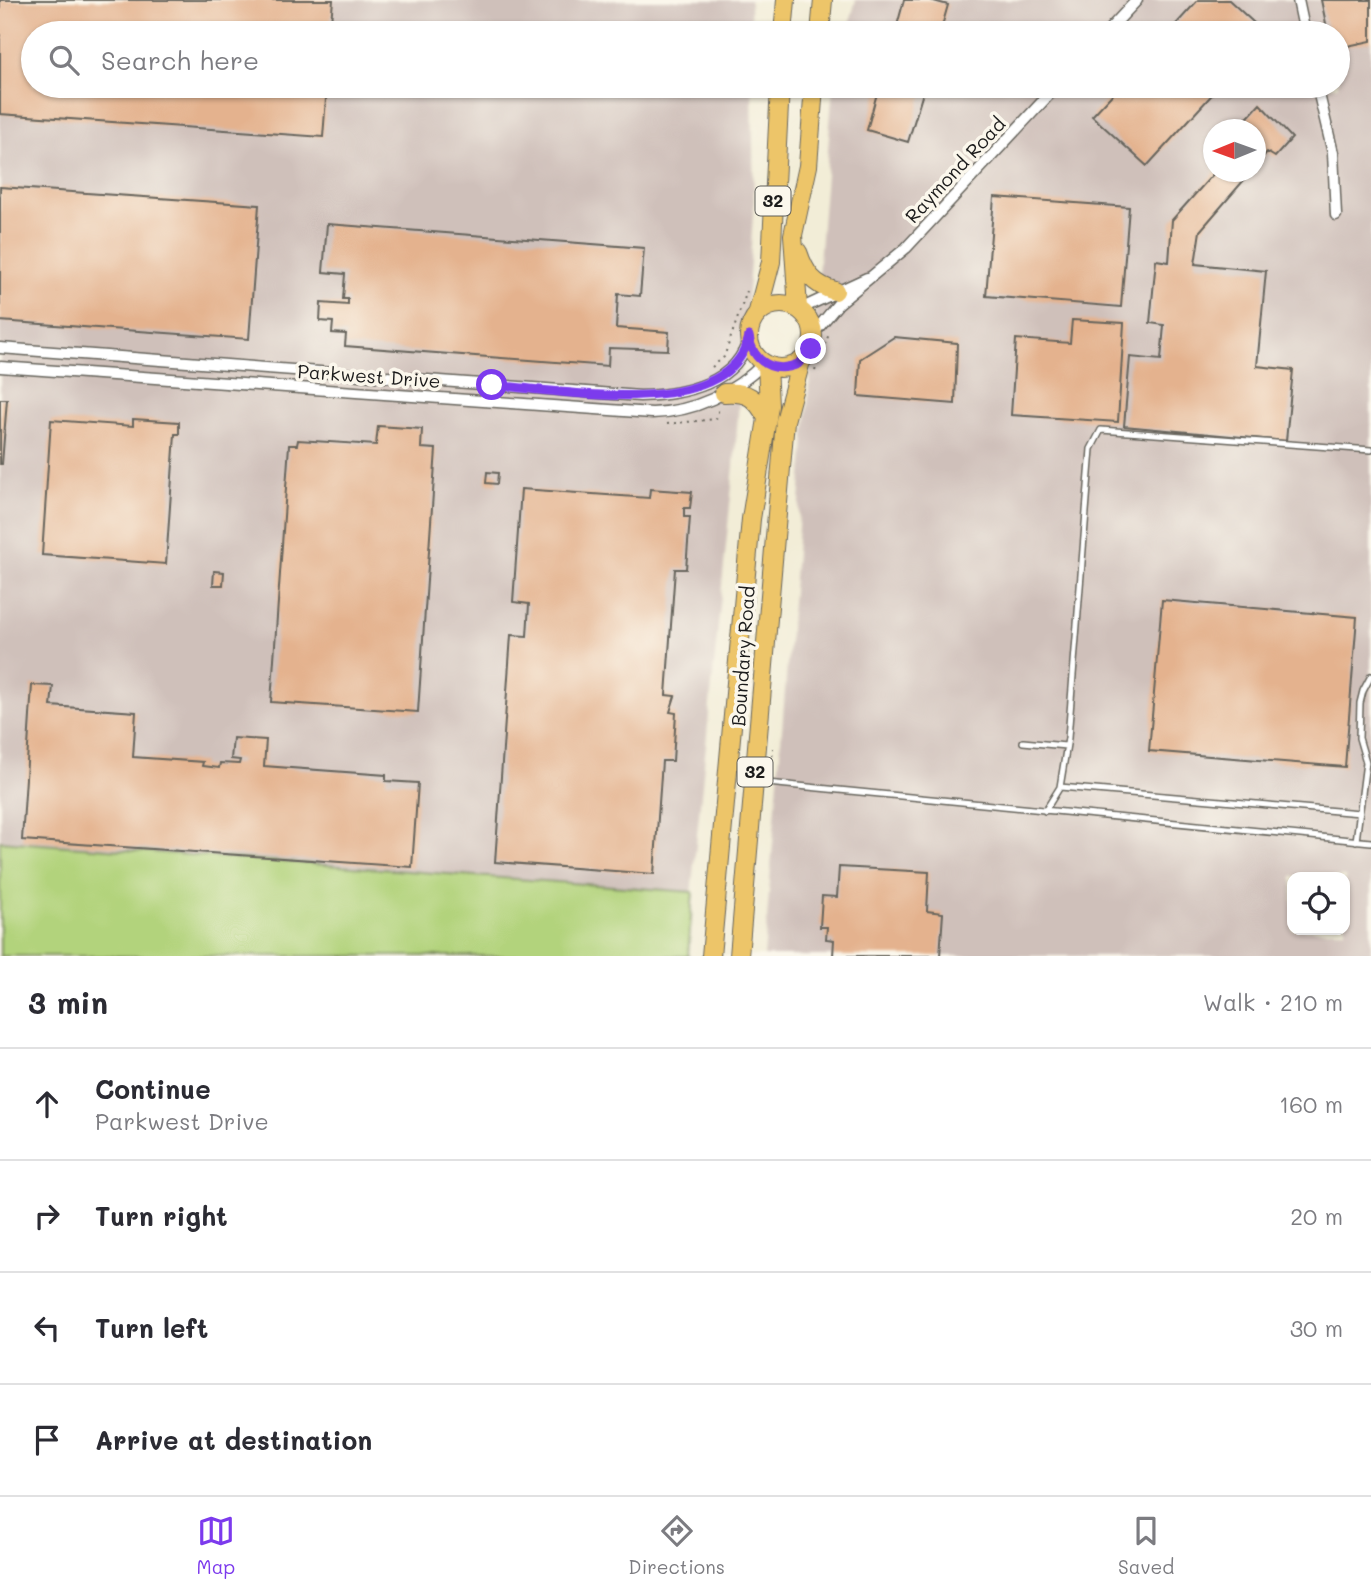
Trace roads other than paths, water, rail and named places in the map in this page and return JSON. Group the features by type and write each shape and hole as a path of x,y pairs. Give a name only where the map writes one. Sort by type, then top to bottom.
{"main road":[{"path":"784,21 786,0"},
{"path":"821,21 823,0"},
{"name":"32","path":"765,364 752,350 749,336 771,262 779,98"},
{"name":"32","path":"802,361 811,349 813,334 809,320 799,309 793,235 808,166 813,98"},
{"path":"793,235 810,278 835,291"},
{"path":"757,315 767,307 780,304 799,309"},
{"path":"765,364 783,368 802,361"},
{"name":"Boundary Road","path":"739,956 785,421 802,361"},
{"name":"Boundary Road","path":"711,956 751,519 767,418 765,364"},
{"path":"724,393 740,393 752,397 767,418"}],"street":[{"path":"1118,21 1138,0"},
{"path":"1298,0 1302,21"},
{"name":"Raymond Road","path":"813,334 838,304 906,248 1046,98"},
{"path":"1320,98 1333,153 1336,215"},
{"name":"Raymond Road","path":"799,309 874,275"},
{"name":"Parkwest Drive","path":"0,348 640,396 675,394 704,384 736,365 749,336"},
{"name":"Parkwest Drive","path":"0,367 652,413 688,409 724,393 765,364"},
{"path":"467,400 469,384"}],"lane":[{"path":"1045,811 1060,787 1066,746 1091,449 1101,430 1371,450"},
{"path":"1356,841 1366,762 1359,738 1360,703 1371,676"},
{"path":"1023,742 1066,746"},
{"path":"754,782 1371,842"},
{"path":"1060,787 1360,813"}]}
